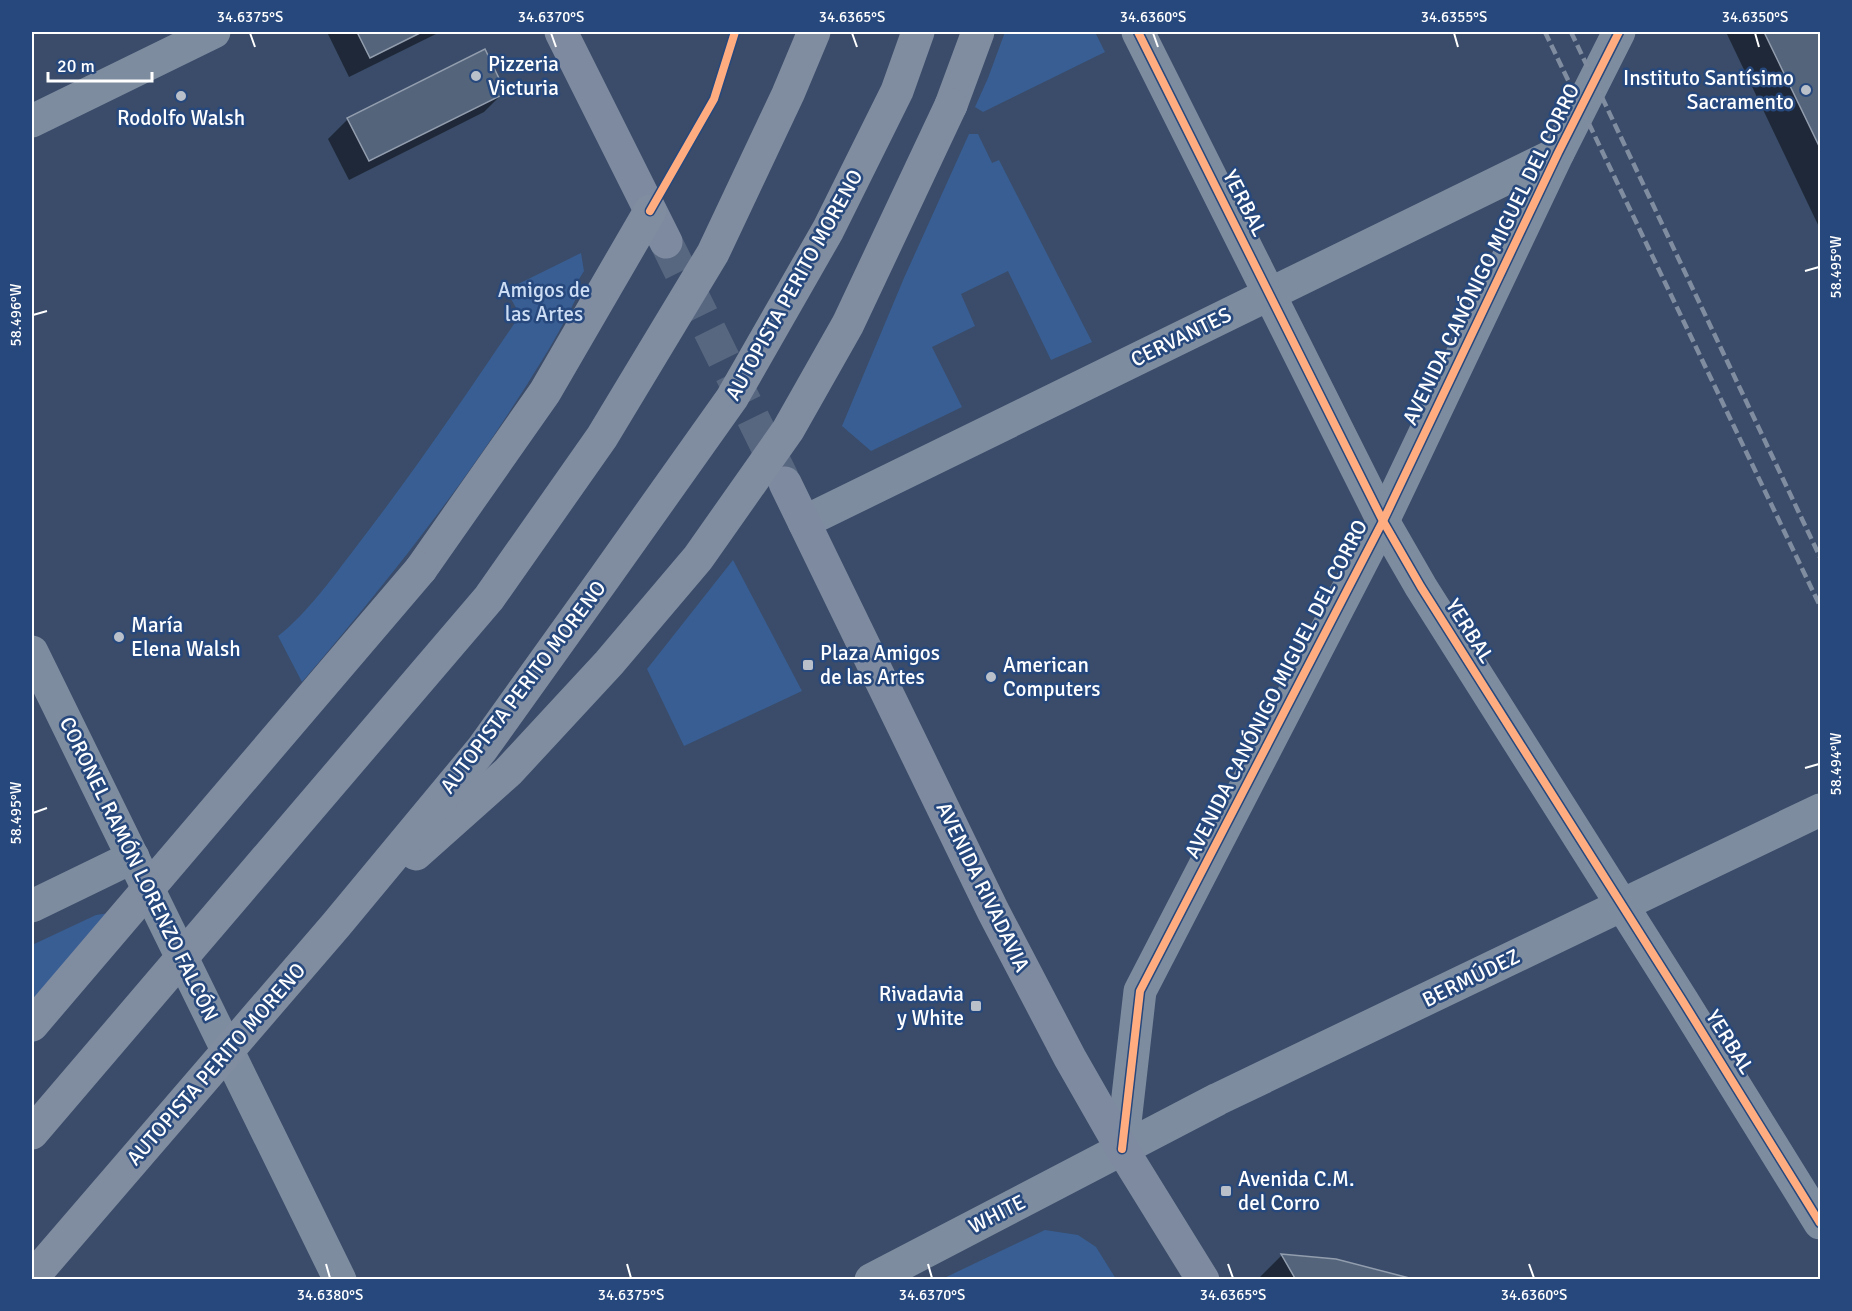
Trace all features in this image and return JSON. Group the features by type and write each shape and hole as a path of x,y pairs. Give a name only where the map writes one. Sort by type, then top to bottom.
{"highway":[{"path":"32,1134 489,598 602,437 713,253 788,94 814,32"},
{"name":"AUTOPISTA PERITO MORENO","path":"32,1278 336,925 482,749 732,398 828,230 897,91 918,32"},
{"path":"336,925 508,772 609,663 698,558 788,430 848,324 951,105 978,32"},
{"path":"32,1024 421,569 545,392 650,211"}],"main road":[{"path":"561,32 666,242"},
{"name":"AVENIDA RIVADAVIA","path":"785,483 993,911 1070,1058 1122,1149 1203,1280"}],"street":[{"path":"32,122 214,32"},
{"name":"YERBAL","path":"1138,32 1383,521 1421,587 1821,1223"},
{"name":"AVENIDA CANÓNIGO MIGUEL DEL CORRO","path":"1122,1149 1140,992 1383,521 1558,153 1619,32"},
{"name":"CERVANTES","path":"804,522 1558,153"},
{"name":"CORONEL RAMÓN LORENZO FALCÓN","path":"32,652 340,1280"},
{"name":"BERMÚDEZ","path":"1122,1149 1218,1099 1821,810"},
{"path":"32,906 133,857"},
{"name":"WHITE","path":"871,1280 1122,1149"}],"path":[{"path":"650,211 714,99 735,32"}],"green space":[{"path":"1005,32 1095,32 1105,52 983,112 975,107"},
{"path":"969,134 978,134 992,163 999,160 1092,342 1051,360 1008,271 961,294 975,326 932,347 962,407 871,451 842,426 904,278"},
{"name":"Amigos de las Artes","path":"581,253 584,271 576,284 581,289 554,340 517,400 430,524 302,682 278,636 321,592 380,515 520,315 506,290"},
{"path":"733,560 802,691 684,746 647,669"},
{"path":"116,912 126,934 32,1045 32,945 96,915"},
{"path":"1045,1230 1078,1235 1096,1247 1116,1279 942,1279"}],"building":[{"path":"357,32 422,32 370,58"},
{"name":"Instituto Santísimo Sacramento","path":"1764,32 1820,32 1820,148"},
{"path":"485,49 506,93 369,161 347,118"},
{"path":"1281,1254 1336,1259 1417,1280 1296,1280"}],"tunnel":[{"path":"666,242 783,479"}],"railway":[{"path":"1545,32 1820,606"},
{"path":"1571,32 1820,557"}],"cycle path":[{"path":"650,211 714,99 735,32"},
{"path":"1138,32 1383,521 1421,587 1820,1223"},
{"path":"1122,1149 1140,991 1383,521 1558,153 1619,32"}],"place":[{"name":"Pizzeria Victuria","path":"476,76"},
{"name":"Instituto Santísimo Sacramento","path":"1806,90"},
{"name":"Rodolfo Walsh","path":"181,96"},
{"name":"María Elena Walsh","path":"119,637"},
{"name":"Plaza Amigos de las Artes","path":"808,665"},
{"name":"American Computers","path":"991,677"},
{"name":"Rivadavia y White","path":"976,1006"},
{"name":"Avenida C.M. del Corro","path":"1226,1191"}]}
